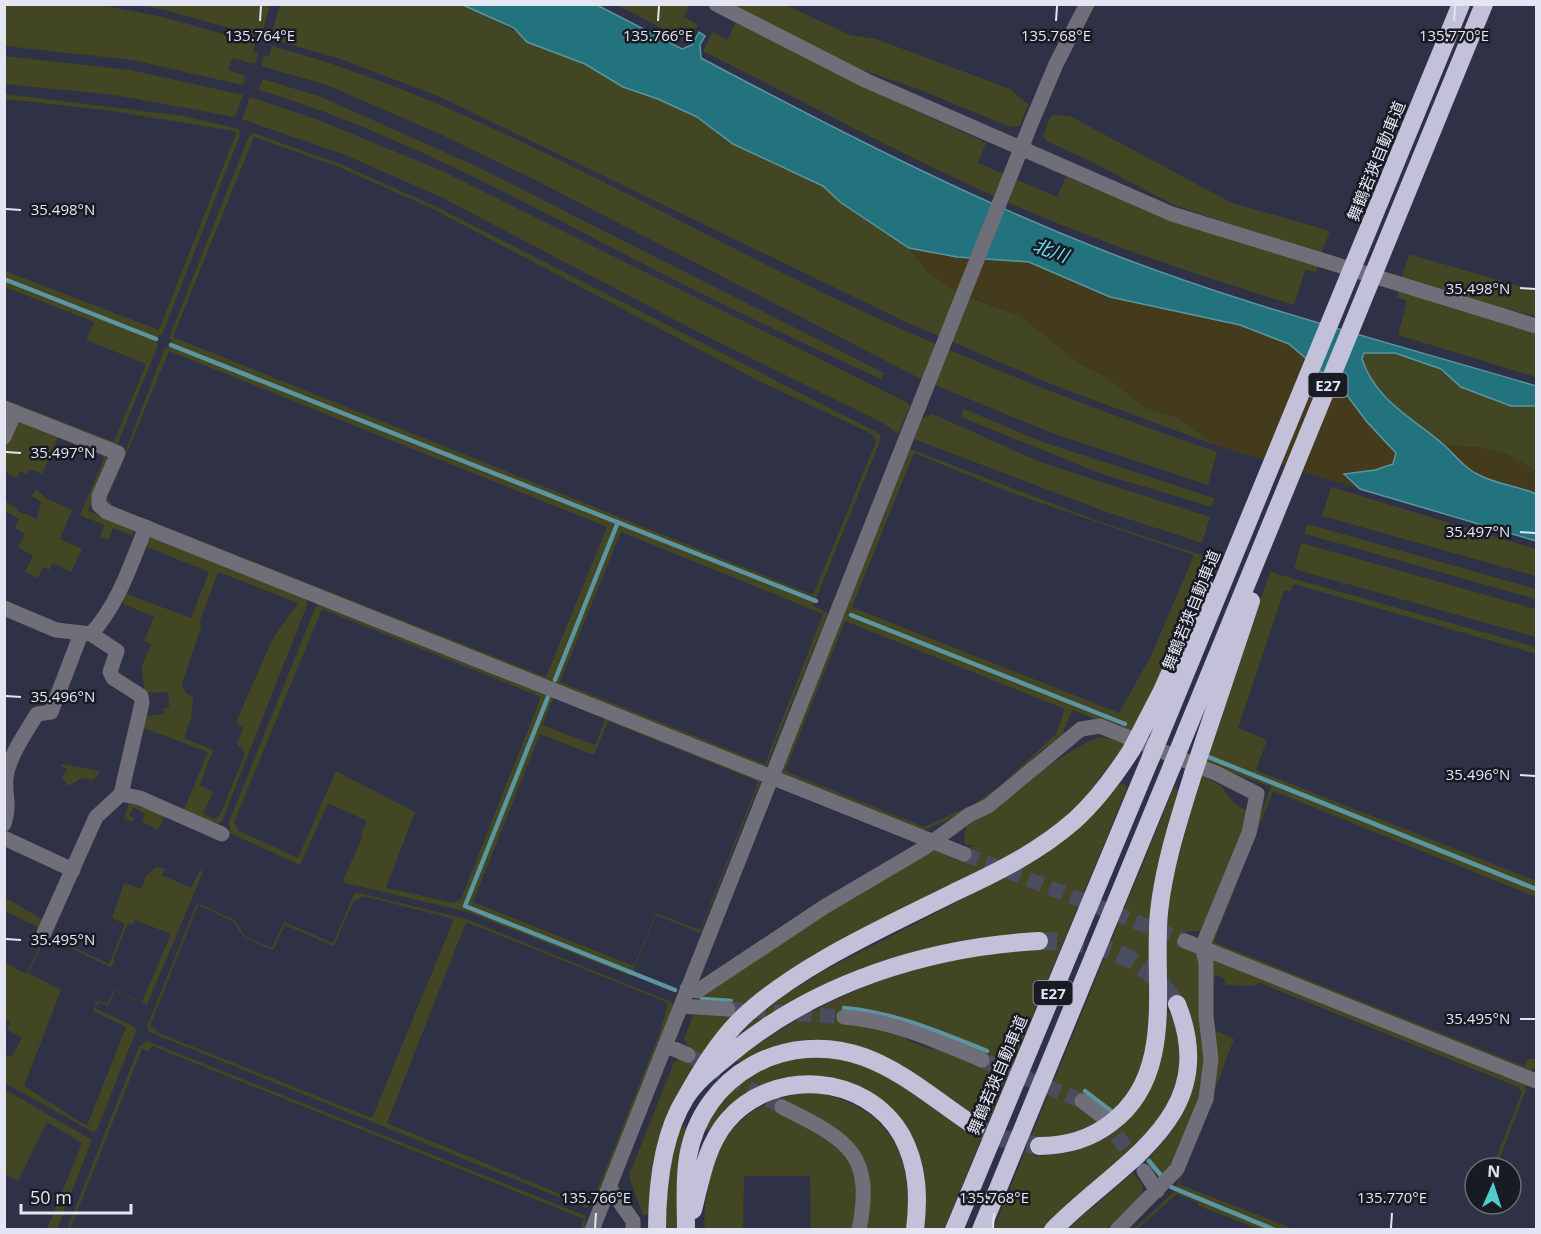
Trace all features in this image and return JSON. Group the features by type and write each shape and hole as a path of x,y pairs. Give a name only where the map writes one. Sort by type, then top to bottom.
{"highway":[{"name":"舞鶴若狭自動車道","path":"954,1230 1461,4"},
{"name":"E27","path":"981,1230 1484,4"},
{"path":"657,1230 659,1188 664,1156 673,1126 686,1097 718,1046 761,1002 838,953 1012,864 1048,842 1089,806 1132,749 1184,642 1274,429 1313,366"},
{"path":"1038,1146 1076,1142 1105,1128 1129,1107 1144,1083 1153,1057 1157,1023 1158,940 1162,893 1172,846 1193,774 1304,442"},
{"path":"686,1097 704,1077 759,1032 802,1006 854,982 903,963 956,951 1039,941"},
{"path":"1053,1230 1139,1156 1171,1116 1186,1081 1189,1056 1185,1029 1177,1004"},
{"path":"687,1230 688,1156 695,1130 710,1101 721,1089 748,1066 765,1058 783,1052 816,1047 832,1048 866,1057 904,1078 976,1127"},
{"path":"687,1230 705,1160 726,1122 749,1101 762,1094 776,1088 804,1084 821,1084 851,1091 876,1107 894,1125 907,1148 916,1174 915,1230"}],"street":[{"path":"716,4 1018,155 1172,214 1536,326"},
{"path":"592,1230 1018,155 1056,64 1088,4"},
{"path":"4,437 10,410 118,453 99,496 99,505 107,512 964,854"},
{"path":"4,824 9,802 6,775 12,761 37,714 51,712 86,634 108,615 118,598 146,527"},
{"path":"4,608 56,630 86,634 117,651 110,672 113,678 141,696 142,704 121,794 96,817 44,933"},
{"path":"687,989 697,991 702,988 824,907 988,806 1081,729 1100,726 1218,774 1257,794 1249,832 1202,947 1206,962 1206,1016 1211,1059 1208,1088 1177,1169 1117,1230"},
{"path":"121,794 140,798 222,834"},
{"path":"4,838 73,870"},
{"path":"1185,941 1536,1081"},
{"path":"681,1006 728,1009"},
{"path":"844,1017 876,1020 904,1028 982,1060"},
{"path":"665,1045 688,1055"},
{"path":"1082,1101 1102,1117"},
{"path":"782,1107 830,1132 854,1155 863,1188 859,1230"},
{"path":"1143,1171 1157,1191"},
{"path":"609,1187 633,1221 633,1230"}],"shaded area":[{"path":"463,4 556,52 601,72 623,87 658,99 697,117 733,144 823,186 840,202 909,248 928,272 966,296 1022,317 1080,364 1105,376 1144,407 1178,418 1215,445 1056,386 906,322 438,96 335,57 270,39 280,5"},
{"path":"4,5 101,5 163,17 255,43 253,52 258,54 255,64 232,58 228,70 245,76 243,85 132,60 5,46"},
{"path":"137,5 270,5 261,37 165,10"},
{"path":"617,5 690,5 684,17 698,25 689,42"},
{"path":"731,5 786,5 850,35 876,39 1010,89 1028,104 1020,126 1010,127 918,89 860,69"},
{"path":"736,22 858,84 986,143 978,163 1057,197 1066,177 1170,219 1318,266 1316,272 1305,270 1294,305 1154,259 1016,206 897,150 703,51 713,32 727,40"},
{"path":"272,46 342,67 410,92 542,151 736,250 903,330 1058,394 1217,452 1208,485 1049,432 921,379 535,180 440,134 327,85 261,66 264,56 269,57"},
{"path":"4,56 130,70 243,95 235,117 115,95 5,84"},
{"path":"263,79 321,97 478,167 884,373 881,379 784,334 445,163 354,123 259,90"},
{"path":"5,94 184,116 239,129 240,135 162,335 160,334 156,344 158,345 118,443 115,445 5,402 4,399 114,442 146,364 86,340 94,322 5,287 5,271 159,330 236,134 233,131 112,111 5,99"},
{"path":"250,97 318,120 440,170 906,402 910,406 898,434 885,424 700,333 441,197 345,155 242,119"},
{"path":"1051,115 1070,116 1232,203 1330,231 1321,254 1174,205 1046,141 1043,136"},
{"path":"253,133 340,164 437,207 880,434 880,441 813,606 828,613 766,767 112,508 106,502 165,348 168,349 172,339 169,338 248,138","holes":["254,137 339,167 433,209 759,381 872,434 876,442 813,595 173,337","169,351 607,527 546,677 113,506 108,498","621,532 823,614 765,764 560,682"]},
{"path":"1409,254 1536,291 1536,316 1484,304 1402,278"},
{"path":"1399,290 1536,332 1536,377 1398,335 1407,301 1397,297"},
{"path":"1370,351 1395,353 1430,363 1471,391 1511,406 1536,406 1536,471 1503,454 1481,448 1453,446 1436,439 1409,422 1376,386 1368,372 1362,359 1364,353"},
{"path":"964,409 1040,441 1214,498 1212,507 1099,473 961,417"},
{"path":"933,414 1040,462 1210,517 1202,543 1104,511 914,439 923,418"},
{"path":"16,418 105,455 107,459 88,511 133,530 133,536 113,528 108,540 100,537 104,525 80,515 104,459 102,455 58,437 42,474 30,469 27,474 20,471 17,478 5,472 5,447"},
{"path":"910,449 1101,522 1214,559 1186,624 1132,733 1072,710 1061,738 1043,749 1004,786 975,807 923,831 780,773","holes":["914,453 1009,492 1194,555 1151,656 1119,713 852,607","845,621 1065,709 1056,734 1002,784 974,804 924,827 785,771"]},
{"path":"1331,487 1536,549 1536,576 1322,516"},
{"path":"36,489 46,498 72,510 60,539 82,549 71,572 53,563 49,570 43,567 38,578 25,572 33,556 18,547 25,534 15,528 19,519 5,511 5,501 18,511 37,519 41,502 32,496"},
{"path":"1307,524 1536,589 1536,599 1305,534"},
{"path":"156,538 307,600 222,821 217,824 183,812 208,752 141,727 144,716 164,714 163,708 169,708 168,692 145,693 144,691 142,665 151,645 144,641 154,617 123,604 124,593 191,618 209,572 145,546 149,539","holes":["218,572 298,603 273,638 236,722 243,728 237,744 245,753 221,813 216,819 203,814 213,792 200,785 213,750 184,738 191,718 193,697 186,693 182,684 201,627 200,621"]},
{"path":"1301,543 1536,609 1536,637 1294,569"},
{"path":"1270,572 1536,647 1536,654 1294,584 1291,591 1284,591 1238,728 1267,740 1256,770 1536,881 1536,897 1273,791 1214,942 1524,1066 1529,1059 1535,1059 1536,1055 1536,1066 1532,1071 1211,944 1271,787 1203,761"},
{"path":"319,604 554,697 542,725 595,745 606,717 761,780 700,933 656,915 631,976 468,912 345,883 343,880 363,836 360,835 367,821 328,803 300,865 230,833 229,822 315,608","holes":["322,609 541,697 461,899 454,903 386,888 415,812 336,771 298,858 239,831 234,822","608,721 757,781 700,930 656,913 634,966 473,902 540,734 594,755"]},
{"path":"1101,737 1127,743 1074,811 1038,841 726,1023 693,1067 671,1112 656,1160 648,1214 643,1216 629,1176 674,1062 691,1052 684,1039 702,993 931,847 959,861 973,845 966,845 964,841 966,825 1028,778 1085,743"},
{"path":"62,764 99,771 97,777 92,780 81,778 69,786 62,778 67,769 61,766"},
{"path":"1201,775 1221,786 1234,803 1247,811 1244,832 1201,931 1187,931 1184,947 1200,956 1208,1047 1199,1110 1162,1181 1145,1161 1176,1125 1193,1085 1196,1064 1191,1019 1183,996 1169,1009 1166,1004 1165,928 1171,885"},
{"path":"1124,784 1127,789 944,1229 923,1229 925,1180 917,1148 875,1096 863,1088 823,1076 780,1079 744,1096 711,1130 706,1129 725,1098 742,1082 762,1070 805,1058 833,1058 859,1064 883,1075 977,1137 983,1121 895,1066 867,1052 838,1042 808,1040 775,1046 739,1063 736,1060 770,1036 843,996 920,968 1001,952 1043,949 1043,933 972,940 748,1031 744,1031 745,1027 783,996 827,969 1027,866 1044,855 1115,786","holes":["844,1011 888,1016 986,1054 927,1048 907,1040 899,1032"]},
{"path":"1174,787 1181,792 1150,1002 1148,1041 1136,1080 1123,1100 1110,1114 1083,1093 1077,1107 1097,1122 1070,1135 1041,1138 1034,1156 1065,1153 1092,1145 1114,1132 1132,1115 1146,1095 1156,1070 1163,1043 1166,1013 1170,1012 1179,1060 1173,1089 1160,1118 1150,1132 1043,1229 993,1230"},
{"path":"129,803 166,813 158,830 142,822 145,814 134,807 129,815 134,818 132,822 124,818"},
{"path":"156,867 165,869 162,875 191,888 200,870 203,872 147,1005 115,991 108,1006 98,1002 95,1008 135,1027 136,1031 97,1130 93,1132 5,1083 5,1054 11,1057 22,1038 7,1029 10,1023 5,1019 4,962 26,974 46,934 109,964 125,924 112,918 124,883 141,889 146,876","holes":["135,920 171,934 142,1002 114,990 107,1004 97,1000 93,1011 126,1027 87,1126 24,1086 61,990 28,973 47,936 110,967 114,964 114,957 128,923 132,925"]},
{"path":"355,892 466,919 671,1002 673,1006 597,1198 586,1208 149,1032 147,1026 197,903 235,920 245,937 272,948 284,922 333,943","holes":["363,896 454,919 372,1118 156,1032 156,1029 150,1026 198,905 234,922 244,938 273,950 285,925 334,946 353,902","466,922 668,1003 660,1032 595,1196 587,1205 387,1123"]},
{"path":"4,897 43,920 39,928 5,911"},
{"path":"1212,959 1525,1083 1526,1090 1501,1156 1497,1156 1522,1092 1518,1087 1260,983 1252,986 1226,985 1223,978 1215,975 1212,1017 1215,1030 1234,1039 1179,1184 1294,1229 1258,1229 1199,1206 1197,1202 1177,1194 1133,1230 1175,1191 1205,1112"},
{"path":"147,1041 586,1216 584,1229 580,1229 584,1219 152,1046 148,1051 142,1049 70,1229 67,1229 139,1047"},
{"path":"6,1090 92,1140 57,1229 47,1229 82,1143 47,1122 18,1181 5,1174"},
{"path":"815,1092 841,1099 862,1109 879,1123 892,1139 901,1158 906,1179 907,1229 865,1229 854,1144 841,1132 808,1127 837,1148 852,1168 857,1193 852,1229 811,1229 810,1176 744,1176 743,1229 705,1229 704,1219 713,1166 731,1132 757,1108 774,1100"},
{"path":"685,1125 687,1130 679,1162 677,1229 666,1230 670,1159 678,1133"},
{"path":"1133,1173 1143,1186 1140,1200 1106,1229 1066,1230"}],"sand":[{"path":"909,248 957,257 1029,262 1110,297 1240,325 1278,339 1299,351 1343,391 1367,422 1396,453 1393,464 1375,470 1347,472 1345,477 1360,489 1215,445 1178,418 1144,407 1105,376 1080,364 1022,317 949,288 928,272"},
{"path":"1423,432 1449,445 1507,454 1536,471 1536,494 1478,475"}],"water":[{"name":"北川","path":"463,5 597,5 682,49 692,45 699,32 705,36 700,45 701,58 894,157 1042,225 1146,267 1201,286 1536,386 1536,406 1511,406 1461,387 1441,369 1395,353 1364,353 1362,359 1376,386 1386,397 1469,469 1486,478 1536,494 1536,541 1360,489 1344,474 1375,470 1393,464 1396,453 1367,422 1343,390 1289,344 1240,325 1110,297 1029,262 957,257 909,248 840,202 823,186 733,144 697,117 658,99 623,87 585,64 527,42 514,28"}],"waterway":[{"path":"4,279 156,339"},
{"path":"171,345 816,601"},
{"path":"555,680 618,522"},
{"path":"851,615 1125,724"},
{"path":"548,697 465,906 675,990"},
{"path":"1206,756 1536,889"},
{"path":"702,999 731,1001"},
{"path":"844,1008 899,1019 987,1051"},
{"path":"1085,1091 1111,1111"},
{"path":"1149,1161 1164,1179"},
{"path":"1171,1187 1275,1230"}],"tunnel":[{"path":"964,854 1185,941"},
{"path":"1039,941 1081,944 1117,953 1148,972 1177,1004"},
{"path":"728,1009 844,1017"},
{"path":"688,1055 782,1107"},
{"path":"982,1060 1082,1101"},
{"path":"1103,1117 1140,1167"},
{"path":"976,1127 999,1138 1039,1146"}]}
